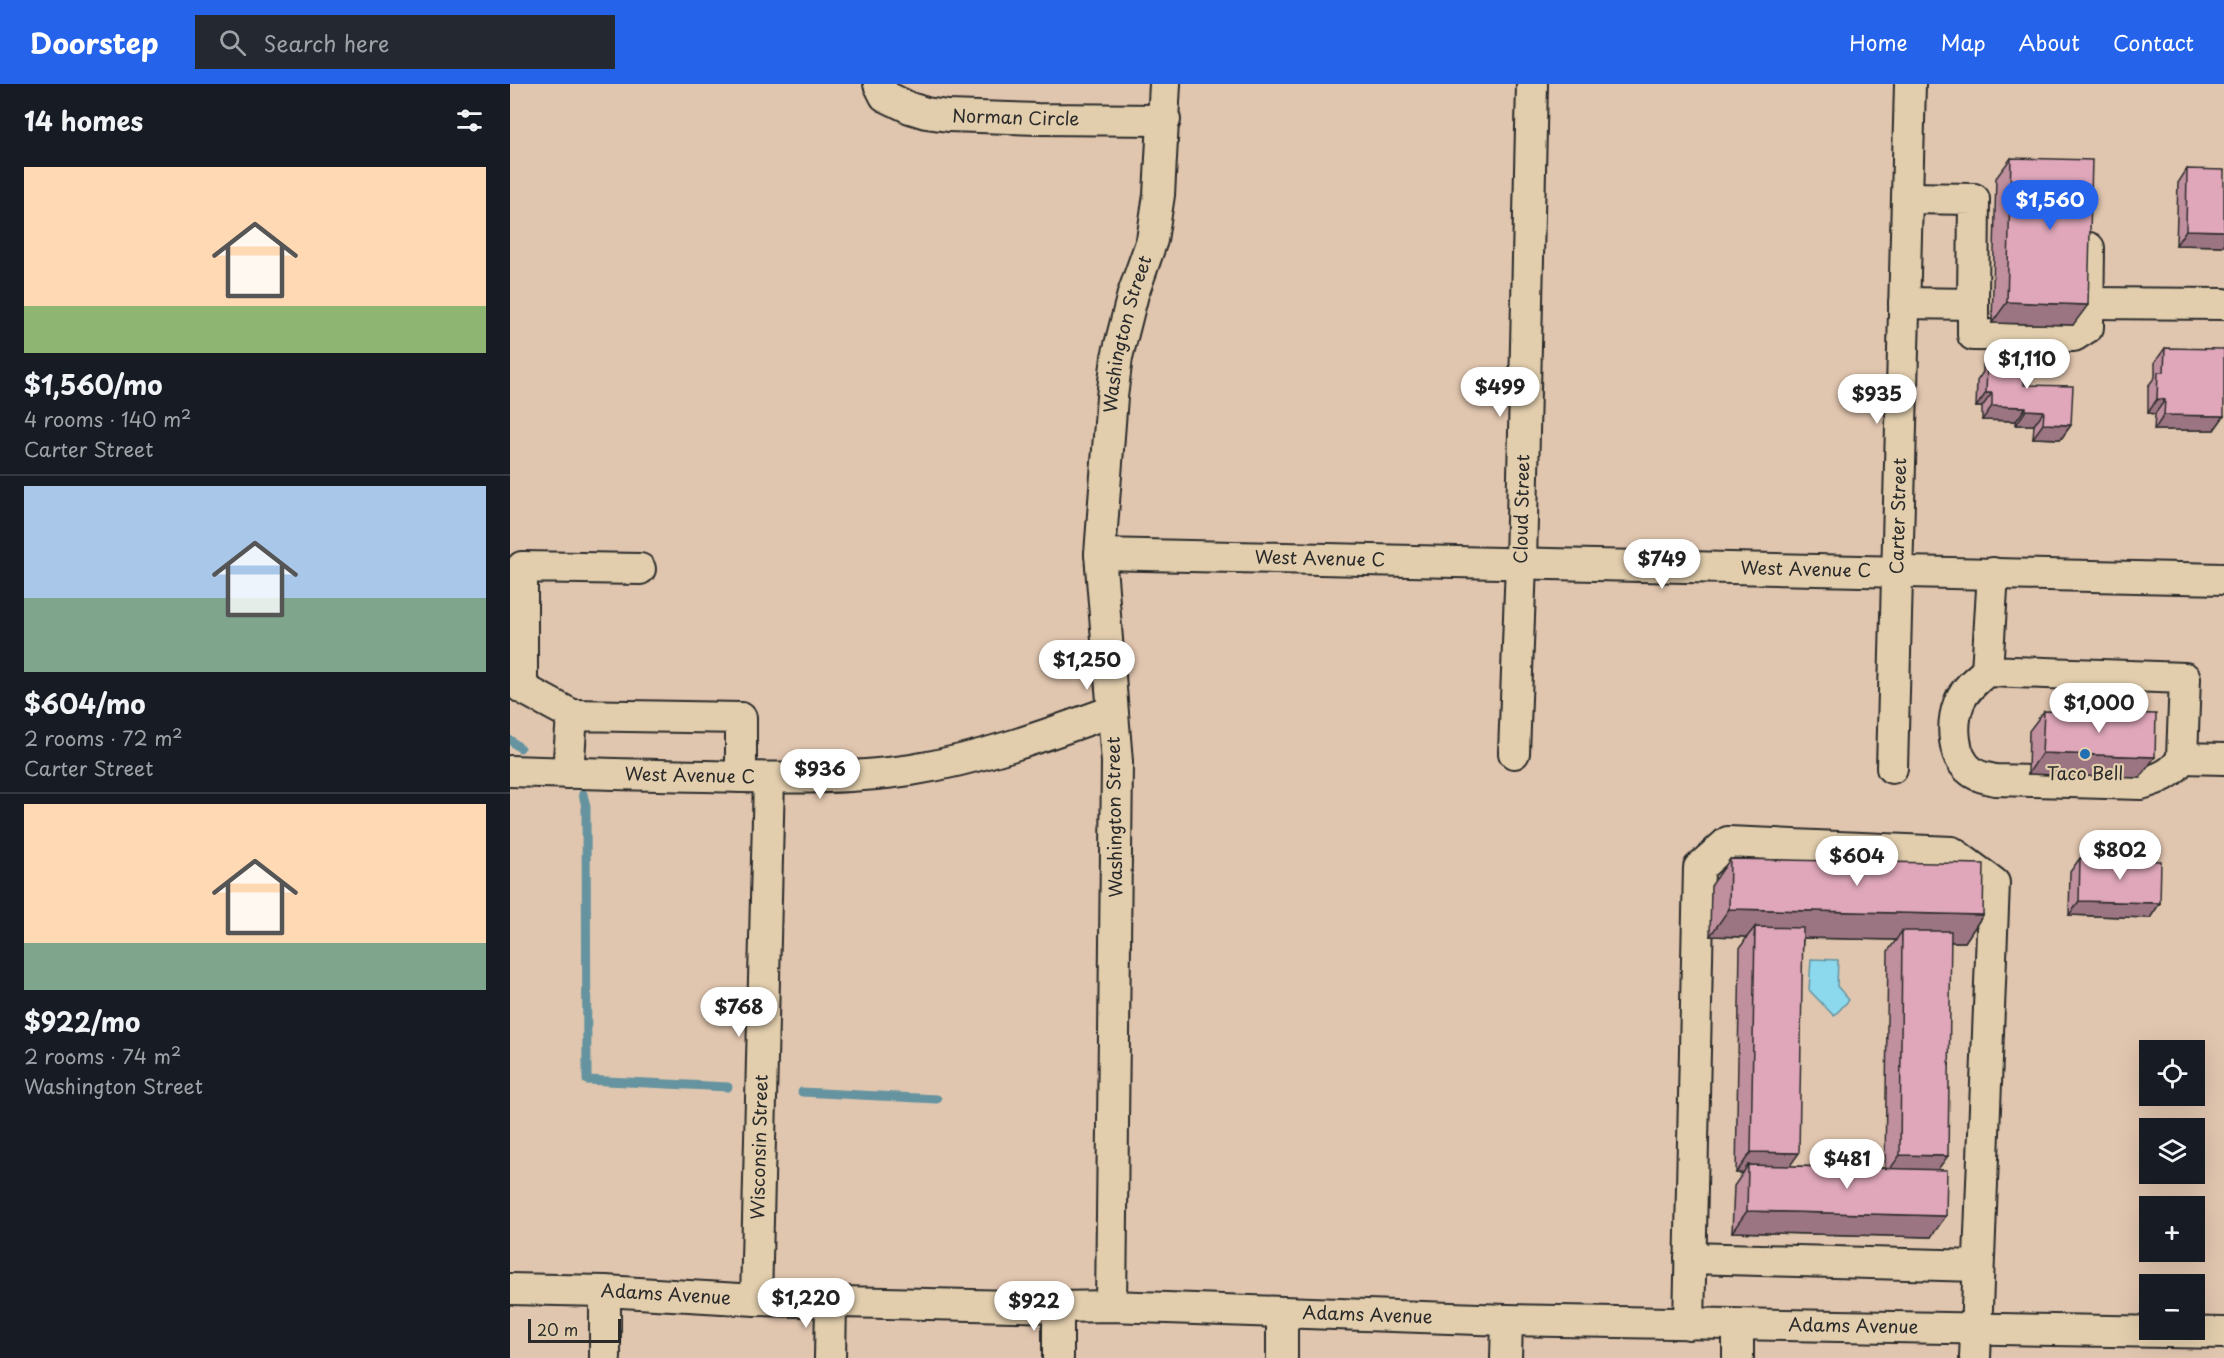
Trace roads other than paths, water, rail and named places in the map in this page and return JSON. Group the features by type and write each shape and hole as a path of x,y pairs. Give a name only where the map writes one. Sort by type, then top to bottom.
{"street":[{"name":"Norman Circle","path":"879,84 885,96 910,108 948,116 1165,120"},
{"name":"Washington Street","path":"1111,1306 1117,762 1100,554 1117,357 1133,294 1152,240 1159,195 1165,120 1165,84"},
{"name":"Cloud Street","path":"1514,753 1521,564 1532,84"},
{"name":"Carter Street","path":"1892,768 1910,84"},
{"path":"1907,198 1974,199 1973,335 2074,336 2088,327 2089,225"},
{"path":"1904,303 1973,304"},
{"path":"2088,303 2224,304"},
{"name":"West Avenue C","path":"1100,554 2224,579"},
{"path":"568,773 572,715 522,688 522,567 639,569"},
{"path":"1987,671 1993,573"},
{"path":"1987,671 2185,678 2182,758 2176,768 2158,779 2141,784 1995,780 1974,774 1963,764 1956,744 1954,724 1959,702 1973,682 1987,671"},
{"name":"West Avenue C","path":"510,771 755,778 860,775 911,770 978,756 1112,711"},
{"name":"Wisconsin Street","path":"572,715 741,718 755,778 756,1300"},
{"path":"2182,758 2224,759"},
{"path":"1689,1324 1699,868 1728,842 1952,852 1994,883 1975,1358"},
{"path":"1690,1258 1978,1266"},
{"name":"Adams Avenue","path":"510,1289 605,1290 756,1300 1058,1307 1111,1306 1507,1320 2224,1333"},
{"path":"605,1290 605,1358"},
{"path":"830,1358 831,1302"},
{"path":"1058,1307 1058,1358"},
{"path":"1282,1313 1282,1358"},
{"path":"1506,1358 1507,1320"},
{"path":"1738,1325 1738,1358"}],"water":[{"path":"1811,959 1838,960 1837,986 1849,1000 1834,1016 1809,990"}],"waterway":[{"path":"510,740 520,748"},
{"path":"583,794 586,807 587,1080 728,1087"},
{"path":"802,1092 937,1099"}],"place":[{"name":"Taco Bell","path":"2085,754"}]}
